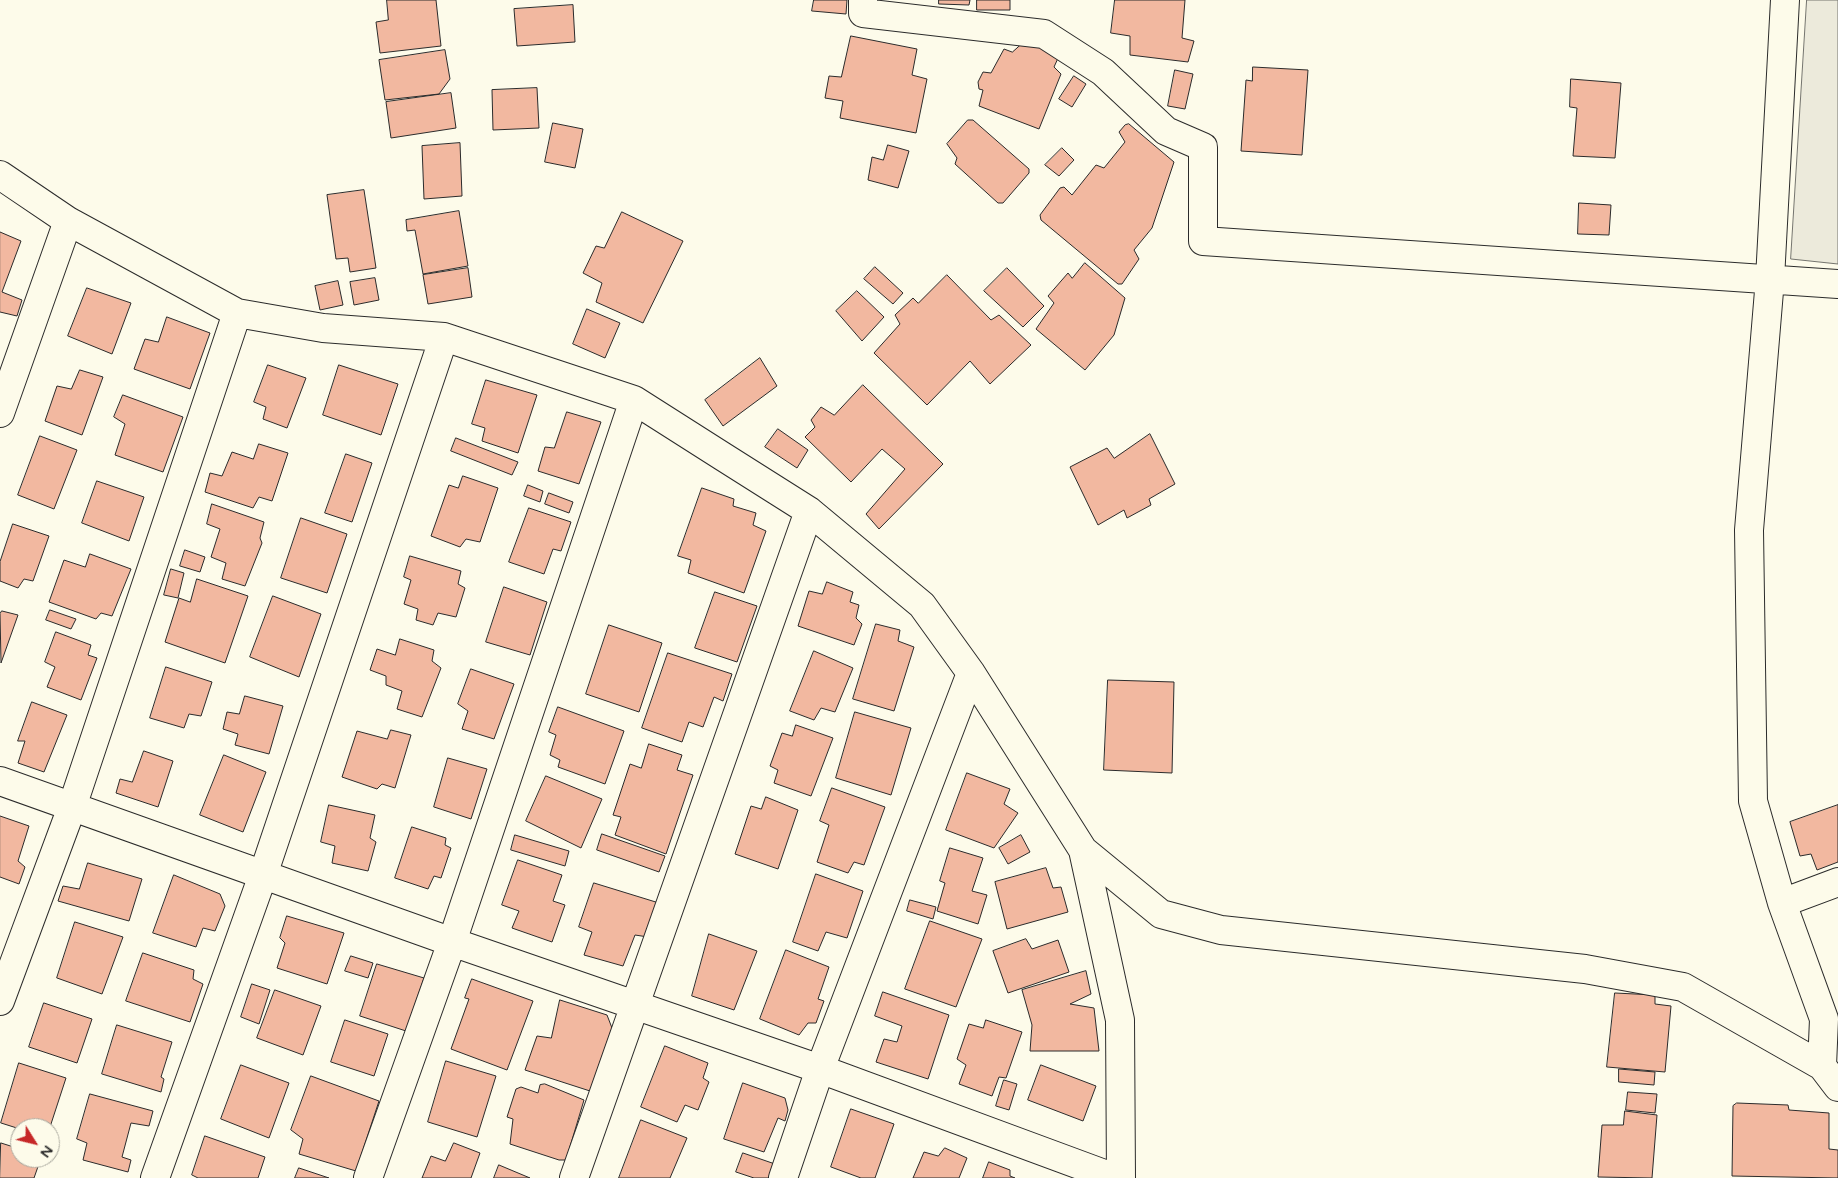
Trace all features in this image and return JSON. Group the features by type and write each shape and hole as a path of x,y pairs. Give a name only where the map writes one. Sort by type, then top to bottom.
{"street":[{"path":"862,0 863,13 1044,34 1103,72 1166,131 1202,147 1203,240 1838,284"},
{"path":"1785,0 1770,279 1749,530 1753,801 1782,903 1824,1020 1830,1076"},
{"path":"0,175 68,221 237,313 323,328 444,337 634,400 809,511 922,605 971,673 1084,850 1161,914 1221,930 1585,969 1683,987 1830,1076"},
{"path":"0,413 68,221"},
{"path":"0,1001 72,807 237,313"},
{"path":"155,1178 263,875 444,337"},
{"path":"368,1178 452,942 634,400"},
{"path":"574,1178 809,511"},
{"path":"783,1178 820,1069 971,673"},
{"path":"0,781 452,942 820,1069 1115,1178"},
{"path":"1084,850 1120,1020 1121,1178"},
{"path":"1782,903 1838,882"}],"shaded area":[{"path":"1807,0 1838,0 1838,264 1791,259"}],"building":[{"path":"387,0 436,0 441,46 380,53 376,22 388,20"},
{"path":"814,0 847,0 846,14 812,11"},
{"path":"939,0 970,0 969,5 939,4"},
{"path":"977,0 1010,0 1010,10 977,10"},
{"path":"1115,0 1185,0 1182,38 1194,41 1188,62 1130,55 1130,36 1111,33"},
{"path":"573,5 575,42 517,46 514,9"},
{"path":"851,36 917,49 912,75 927,79 916,133 840,118 843,101 825,98 829,76 841,77"},
{"path":"1023,43 1054,50 1059,56 1054,67 1061,74 1039,129 979,106 983,90 979,89 978,82 983,72 991,73 1004,49 1012,52"},
{"path":"445,50 450,79 439,94 385,100 379,60"},
{"path":"1253,67 1308,70 1302,155 1241,151 1246,80 1252,81"},
{"path":"1175,70 1193,74 1185,109 1168,106"},
{"path":"1074,76 1086,84 1072,107 1059,99"},
{"path":"1571,79 1621,83 1615,158 1573,156 1577,108 1570,107"},
{"path":"537,88 539,128 493,130 492,90"},
{"path":"451,93 456,128 391,138 386,102"},
{"path":"968,120 973,120 1029,169 1029,173 1003,203 998,203 955,164 957,158 947,144"},
{"path":"553,123 583,129 575,168 545,162"},
{"path":"1129,124 1174,162 1152,228 1134,250 1139,259 1122,284 1118,284 1041,220 1040,215 1060,188 1064,187 1072,195 1096,165 1104,168 1125,142 1119,132 1125,125"},
{"path":"460,143 462,196 424,199 422,146"},
{"path":"888,145 909,151 898,188 868,180 872,157 883,160"},
{"path":"1062,148 1074,160 1059,176 1045,165"},
{"path":"364,190 376,268 350,272 348,258 336,259 327,195"},
{"path":"1579,203 1611,205 1609,235 1578,234"},
{"path":"459,211 468,266 423,274 415,230 407,231 406,220"},
{"path":"622,212 683,241 643,323 596,302 602,283 583,273 596,246 604,248"},
{"path":"0,232 21,241 2,292 22,300 17,316 0,312"},
{"path":"1085,263 1125,298 1114,335 1085,370 1036,329 1054,303 1048,296 1068,273 1072,278"},
{"path":"875,267 903,293 893,304 864,279"},
{"path":"468,268 472,297 428,304 423,275"},
{"path":"1007,268 1044,306 1023,327 984,291"},
{"path":"947,275 991,320 999,315 1031,345 990,384 970,361 927,405 874,353 900,324 895,315 913,298 918,303"},
{"path":"375,278 379,300 354,305 350,282"},
{"path":"338,281 343,305 320,310 315,286"},
{"path":"87,288 131,303 112,354 68,336"},
{"path":"857,291 884,317 862,341 836,311"},
{"path":"587,309 620,323 605,358 573,344"},
{"path":"167,317 210,333 190,389 134,369 145,339 158,342"},
{"path":"760,358 777,386 723,426 705,400"},
{"path":"268,365 306,378 287,428 263,419 266,407 254,402"},
{"path":"339,365 398,384 381,435 323,415"},
{"path":"80,370 103,377 82,435 45,421 57,386 71,389"},
{"path":"486,380 537,395 518,453 482,441 485,428 472,424"},
{"path":"863,385 943,464 879,529 866,514 905,469 882,449 851,482 805,437 815,427 811,420 821,407 834,415"},
{"path":"123,395 183,417 163,472 115,455 125,424 114,417"},
{"path":"567,412 601,422 579,484 538,471 545,447 554,448"},
{"path":"778,429 808,450 797,468 765,447"},
{"path":"1150,434 1175,484 1149,499 1151,505 1127,518 1124,510 1098,525 1070,467 1107,448 1114,458"},
{"path":"40,436 77,450 54,509 18,495"},
{"path":"456,438 518,462 512,475 451,451"},
{"path":"259,444 288,453 272,501 259,497 253,508 205,492 210,473 222,476 232,452 253,459"},
{"path":"346,454 372,463 352,522 325,513"},
{"path":"463,476 498,488 480,542 466,539 460,547 431,536 449,485 458,488"},
{"path":"97,481 144,497 129,541 82,523"},
{"path":"528,485 543,491 540,502 524,496"},
{"path":"702,488 734,499 733,506 756,513 753,525 766,531 744,593 688,573 691,560 678,556"},
{"path":"549,493 573,502 569,513 545,504"},
{"path":"212,504 264,522 260,538 262,543 245,586 222,579 226,563 211,557 220,529 207,524"},
{"path":"529,508 571,522 561,551 553,549 544,574 509,562"},
{"path":"301,518 347,534 327,593 281,578"},
{"path":"13,524 49,536 33,581 24,579 18,588 0,581 0,562"},
{"path":"185,550 205,557 200,572 180,566"},
{"path":"90,554 131,569 112,616 101,613 96,619 49,602 64,560 85,567"},
{"path":"410,556 461,571 458,584 465,588 456,617 438,613 433,625 416,620 418,609 404,604 411,580 404,577"},
{"path":"171,569 184,573 178,598 164,595"},
{"path":"197,579 248,596 225,663 165,642 179,598 190,602"},
{"path":"827,582 853,592 850,602 859,605 856,618 862,624 854,645 798,626 809,591 822,594"},
{"path":"504,587 547,602 530,655 486,642"},
{"path":"715,592 757,606 737,662 695,648"},
{"path":"273,596 321,614 299,677 250,657"},
{"path":"50,610 76,619 71,629 46,620"},
{"path":"2,611 18,615 1,663 0,614"},
{"path":"876,624 900,630 898,641 914,647 894,711 853,699"},
{"path":"609,625 662,643 639,712 586,694"},
{"path":"56,632 91,645 88,655 97,658 81,700 47,687 55,667 45,662"},
{"path":"400,639 434,650 432,661 441,668 422,717 397,709 402,691 386,685 386,676 370,670 377,649 395,655"},
{"path":"814,651 853,668 835,712 821,708 814,720 790,711"},
{"path":"668,653 732,674 723,701 714,697 703,727 689,722 682,742 642,728"},
{"path":"166,667 212,682 201,716 189,714 184,728 150,718"},
{"path":"471,669 514,684 494,739 462,729 468,711 458,704"},
{"path":"1108,680 1174,682 1172,773 1104,770"},
{"path":"245,696 283,706 269,754 235,745 238,734 223,729 227,712 239,714"},
{"path":"32,702 67,715 44,772 18,763 25,741 18,741"},
{"path":"558,707 624,731 605,784 558,767 560,760 550,755 556,735 549,732"},
{"path":"855,712 911,728 891,795 836,778"},
{"path":"796,725 833,738 811,796 774,783 778,770 770,766 782,733 792,736"},
{"path":"391,730 411,735 395,788 382,784 377,789 342,777 357,731 387,739"},
{"path":"649,744 682,755 677,770 693,775 666,854 615,835 621,817 613,815 630,764 641,768"},
{"path":"144,751 173,761 158,807 116,793 120,779 132,782"},
{"path":"224,755 266,772 243,832 200,815"},
{"path":"448,758 487,769 471,819 434,807"},
{"path":"967,773 1010,789 1004,804 1018,813 994,848 946,830"},
{"path":"546,776 602,799 581,848 526,821"},
{"path":"832,788 885,807 864,865 854,862 848,873 817,862 829,825 820,821"},
{"path":"766,797 798,810 778,869 735,854 751,806 761,809"},
{"path":"329,805 375,815 370,838 376,842 368,871 332,863 335,846 321,842"},
{"path":"1838,805 1838,862 1817,870 1811,854 1800,856 1790,822"},
{"path":"0,816 29,826 18,861 25,867 19,884 0,877"},
{"path":"412,827 446,838 445,845 451,848 441,878 434,876 428,889 395,878"},
{"path":"602,834 665,856 659,872 597,850"},
{"path":"515,835 569,851 565,866 511,850"},
{"path":"1021,835 1030,852 1008,864 999,848"},
{"path":"950,848 983,858 972,891 987,895 978,924 937,911 945,883 940,881"},
{"path":"518,860 562,875 553,901 565,905 552,942 512,928 519,911 502,905"},
{"path":"88,863 142,879 129,921 58,901 63,886 79,889"},
{"path":"1046,868 1053,888 1061,887 1068,912 1007,929 995,882"},
{"path":"816,874 863,891 847,938 826,932 818,951 793,942"},
{"path":"174,875 220,894 225,906 215,931 203,928 196,947 153,933"},
{"path":"594,883 659,903 648,937 635,935 623,966 584,955 592,932 579,927"},
{"path":"910,900 936,907 933,919 907,911"},
{"path":"287,916 344,933 327,984 277,968 285,943 280,938"},
{"path":"930,921 982,939 956,1007 905,989"},
{"path":"75,922 123,937 102,994 57,978"},
{"path":"709,934 757,951 734,1010 692,996"},
{"path":"1026,939 1032,949 1058,940 1069,972 1008,993 993,951"},
{"path":"786,950 829,967 818,999 824,1001 816,1023 808,1023 799,1035 760,1019"},
{"path":"143,953 194,970 193,979 203,984 190,1022 126,1001"},
{"path":"351,956 373,963 368,978 345,971"},
{"path":"377,964 424,978 406,1031 360,1016"},
{"path":"1086,971 1091,994 1070,1004 1094,1008 1099,1051 1030,1051 1032,1025 1022,990"},
{"path":"472,979 533,1001 507,1070 451,1049 469,999 465,998"},
{"path":"252,984 270,990 259,1024 241,1017"},
{"path":"275,990 321,1006 303,1055 257,1038"},
{"path":"883,992 949,1015 928,1079 876,1062 884,1039 897,1042 902,1026 875,1016"},
{"path":"1615,993 1655,995 1655,1004 1671,1006 1665,1072 1607,1067"},
{"path":"560,1000 607,1015 612,1028 590,1091 525,1070 537,1036 551,1038"},
{"path":"44,1003 92,1019 77,1063 29,1047"},
{"path":"345,1020 388,1034 374,1076 331,1062"},
{"path":"986,1020 1022,1032 1006,1078 999,1077 992,1096 959,1084 966,1065 957,1059 969,1024 983,1028"},
{"path":"117,1025 172,1042 161,1077 164,1079 161,1092 102,1074"},
{"path":"665,1046 708,1063 703,1078 709,1082 698,1110 685,1105 677,1122 641,1107"},
{"path":"446,1061 496,1076 477,1137 428,1122"},
{"path":"19,1063 66,1078 53,1118 10,1118 10,1126 1,1123"},
{"path":"241,1065 289,1083 269,1138 221,1119"},
{"path":"1041,1065 1096,1086 1083,1121 1028,1100"},
{"path":"1619,1069 1655,1072 1654,1085 1619,1082"},
{"path":"311,1076 379,1101 356,1171 299,1154 303,1139 291,1130"},
{"path":"1004,1080 1017,1084 1009,1110 996,1106"},
{"path":"743,1083 785,1098 788,1110 785,1121 778,1118 764,1152 724,1139"},
{"path":"545,1084 584,1100 566,1160 559,1160 510,1144 513,1119 507,1117 516,1089 521,1087 538,1093 540,1085"},
{"path":"1628,1092 1657,1094 1655,1113 1626,1110"},
{"path":"90,1094 153,1111 149,1126 131,1123 122,1157 131,1160 128,1172 83,1160 87,1143 77,1139"},
{"path":"1737,1103 1788,1105 1789,1110 1829,1113 1829,1149 1838,1150 1838,1178 1732,1176 1733,1106"},
{"path":"851,1109 894,1124 875,1178 861,1178 831,1167"},
{"path":"1625,1111 1657,1115 1652,1178 1598,1177 1602,1125 1623,1125"},
{"path":"641,1120 687,1138 670,1178 619,1178"},
{"path":"205,1136 265,1157 258,1178 198,1178 192,1175"},
{"path":"1,1143 10,1146 10,1168 38,1168 34,1178 0,1178"},
{"path":"454,1143 480,1153 471,1178 422,1178 431,1156 445,1161"},
{"path":"945,1148 967,1158 959,1178 913,1178 924,1152 938,1156"},
{"path":"743,1153 775,1164 770,1178 754,1178 736,1172"},
{"path":"989,1162 1010,1170 1010,1176 1015,1178 983,1178"},
{"path":"499,1165 530,1178 494,1178"},
{"path":"299,1168 329,1178 295,1178"}]}
